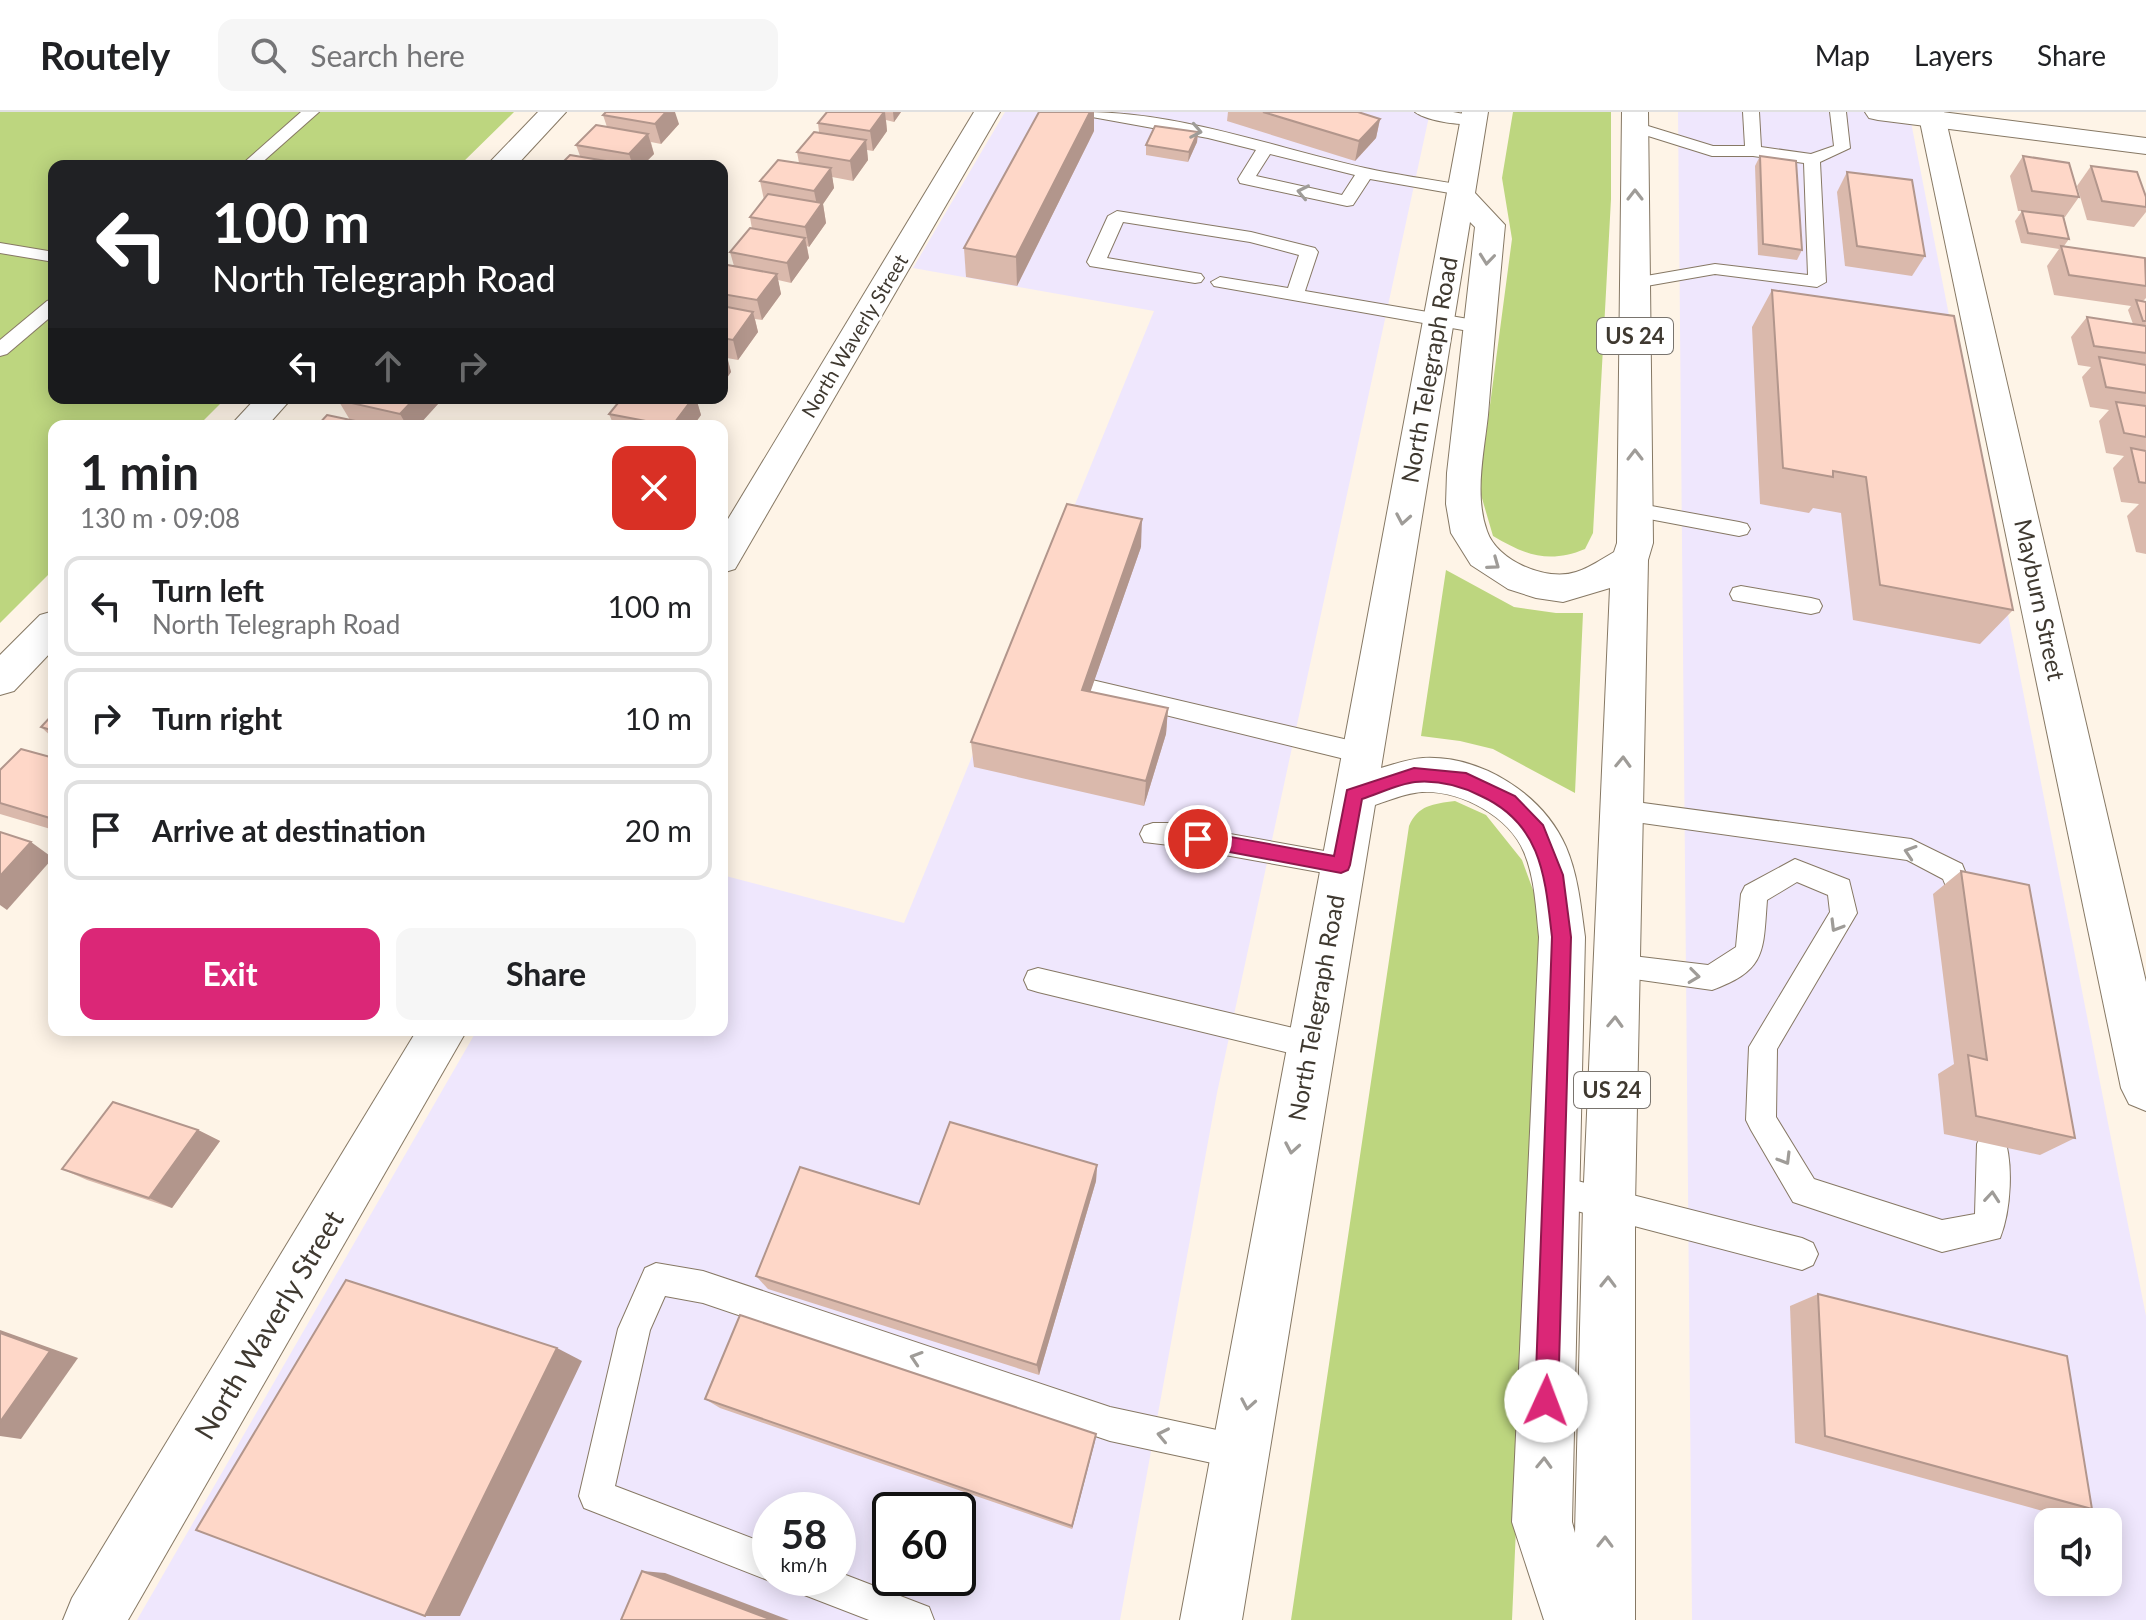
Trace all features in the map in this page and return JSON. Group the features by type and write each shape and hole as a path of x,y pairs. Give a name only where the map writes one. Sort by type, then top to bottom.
{"main road":[{"path":"506,160 553,112"},
{"name":"North Waverly Street","path":"728,550 987,112"},
{"path":"1878,112 1932,115 2146,146"},
{"name":"Mayburn Street","path":"1932,115 2146,1088"},
{"name":"North Telegraph Road","path":"1211,1620 1474,116"},
{"name":"US 24","path":"1604,1620 1609,1205 1630,560 1635,543 1635,119"},
{"path":"1461,192 1490,225 1464,486 1468,532 1478,550 1495,568 1523,579 1562,588 1591,582 1630,560"},
{"path":"253,420 269,404"},
{"path":"0,680 48,631"},
{"path":"1357,774 1460,778 1509,801 1536,831 1554,875 1562,937 1542,1522 1575,1620"},
{"name":"North Waverly Street","path":"94,1620 439,1036"}],"lane":[{"path":"255,160 311,112"},
{"path":"1092,112 1209,133 1365,173 1461,192"},
{"path":"1423,112 1474,116"},
{"path":"1751,112 1753,151"},
{"path":"1635,119 1712,151 1753,151 1812,159 1842,148 1838,112"},
{"path":"1265,148 1246,179 1347,201 1365,173"},
{"path":"1635,283 1715,269 1817,282 1812,159"},
{"path":"1195,278 1096,262 1117,216 1251,237 1309,252 1295,295"},
{"path":"0,248 48,256"},
{"path":"1220,282 1480,327"},
{"path":"0,350 48,310"},
{"path":"1635,510 1739,529"},
{"path":"1741,594 1811,606"},
{"path":"1092,689 1357,774"},
{"path":"1621,810 1911,850 1953,872 1964,901"},
{"path":"1153,834 1169,834 1341,865"},
{"path":"1616,966 1712,978 1749,953 1754,894 1795,870 1840,888 1844,913 1763,1047 1761,1120 1804,1191 1942,1236 1989,1227 1993,1188 1992,1144"},
{"path":"1038,980 1310,1045"},
{"path":"1554,1190 1802,1254"},
{"path":"752,1556 596,1496 634,1329 656,1279 703,1287 1110,1424 1240,1452"},
{"path":"854,1596 916,1620"}],"shaded area":[{"path":"1005,112 1430,112 1217,1093 1120,1620 137,1620 474,1036 728,1036 728,877 904,923 1154,311 913,268"},
{"path":"1678,112 1909,112 2146,1316 2146,1620 1692,1620"}],"green space":[{"path":"0,112 514,112 465,160 48,160 48,404 220,404 204,420 48,420 48,575 0,623"},
{"path":"1513,112 1611,112 1611,199 1593,533 1585,549 1560,556 1527,552 1493,536 1479,488 1512,239 1502,178"},
{"path":"1446,570 1514,607 1583,613 1575,793 1493,749 1421,736"},
{"path":"1455,801 1486,815 1522,860 1540,909 1542,930 1512,1620 1291,1620 1409,826 1422,810"}],"building":[{"path":"606,112 666,112 655,124 603,115"},
{"path":"827,112 884,112 870,131 818,123"},
{"path":"1039,112 1090,112 1016,257 964,248"},
{"path":"1263,112 1358,112 1380,119 1359,141"},
{"path":"596,125 648,134 629,154 576,145"},
{"path":"1155,126 1198,132 1189,152 1146,145"},
{"path":"814,132 866,140 850,161 797,152"},
{"path":"570,155 600,160 565,160"},
{"path":"1760,156 1796,161 1802,250 1763,244"},
{"path":"2023,156 2069,163 2079,197 2032,191"},
{"path":"778,160 831,168 814,191 760,181"},
{"path":"2091,166 2137,172 2146,197 2146,207 2102,201"},
{"path":"1847,172 1912,180 1925,256 1857,246"},
{"path":"768,194 822,203 805,227 750,217"},
{"path":"2022,211 2063,216 2069,239 2028,233"},
{"path":"750,228 805,238 787,263 730,252"},
{"path":"2061,246 2145,258 2146,286 2069,275"},
{"path":"728,265 777,274 757,300 728,295"},
{"path":"1772,290 1954,316 2013,610 1880,585 1866,477 1833,471 1833,477 1783,468"},
{"path":"2136,300 2146,302 2146,321 2143,321"},
{"path":"728,307 753,312 733,340 728,339"},
{"path":"2087,317 2146,326 2146,353 2094,346"},
{"path":"2099,357 2146,365 2146,393 2106,387"},
{"path":"2116,402 2146,406 2146,437 2124,433"},
{"path":"356,404 409,404 400,414"},
{"path":"617,404 688,404 676,420 640,420 609,414"},
{"path":"327,415 351,420 322,420"},
{"path":"2131,448 2146,451 2146,483 2139,482"},
{"path":"1067,504 1142,519 1082,690 1168,708 1146,781 971,742"},
{"path":"21,749 48,756 48,817 0,803 0,770"},
{"path":"0,832 31,842 0,876"},
{"path":"1961,871 2029,885 2075,1138 1976,1116 1968,1055 1987,1060"},
{"path":"113,1102 198,1130 149,1198 62,1169"},
{"path":"950,1122 1097,1165 1037,1365 756,1276 800,1167 919,1204"},
{"path":"346,1280 557,1348 425,1616 196,1530"},
{"path":"1818,1294 2067,1356 2092,1508 2088,1508 1825,1436"},
{"path":"740,1315 1096,1434 1072,1526 705,1399"},
{"path":"0,1333 50,1351 0,1422"},
{"path":"642,1571 772,1620 621,1620"}],"route":[{"path":"1198,839 1341,865 1354,795 1414,775 1460,778 1509,801 1536,831 1554,875 1562,937 1546,1401"}]}
